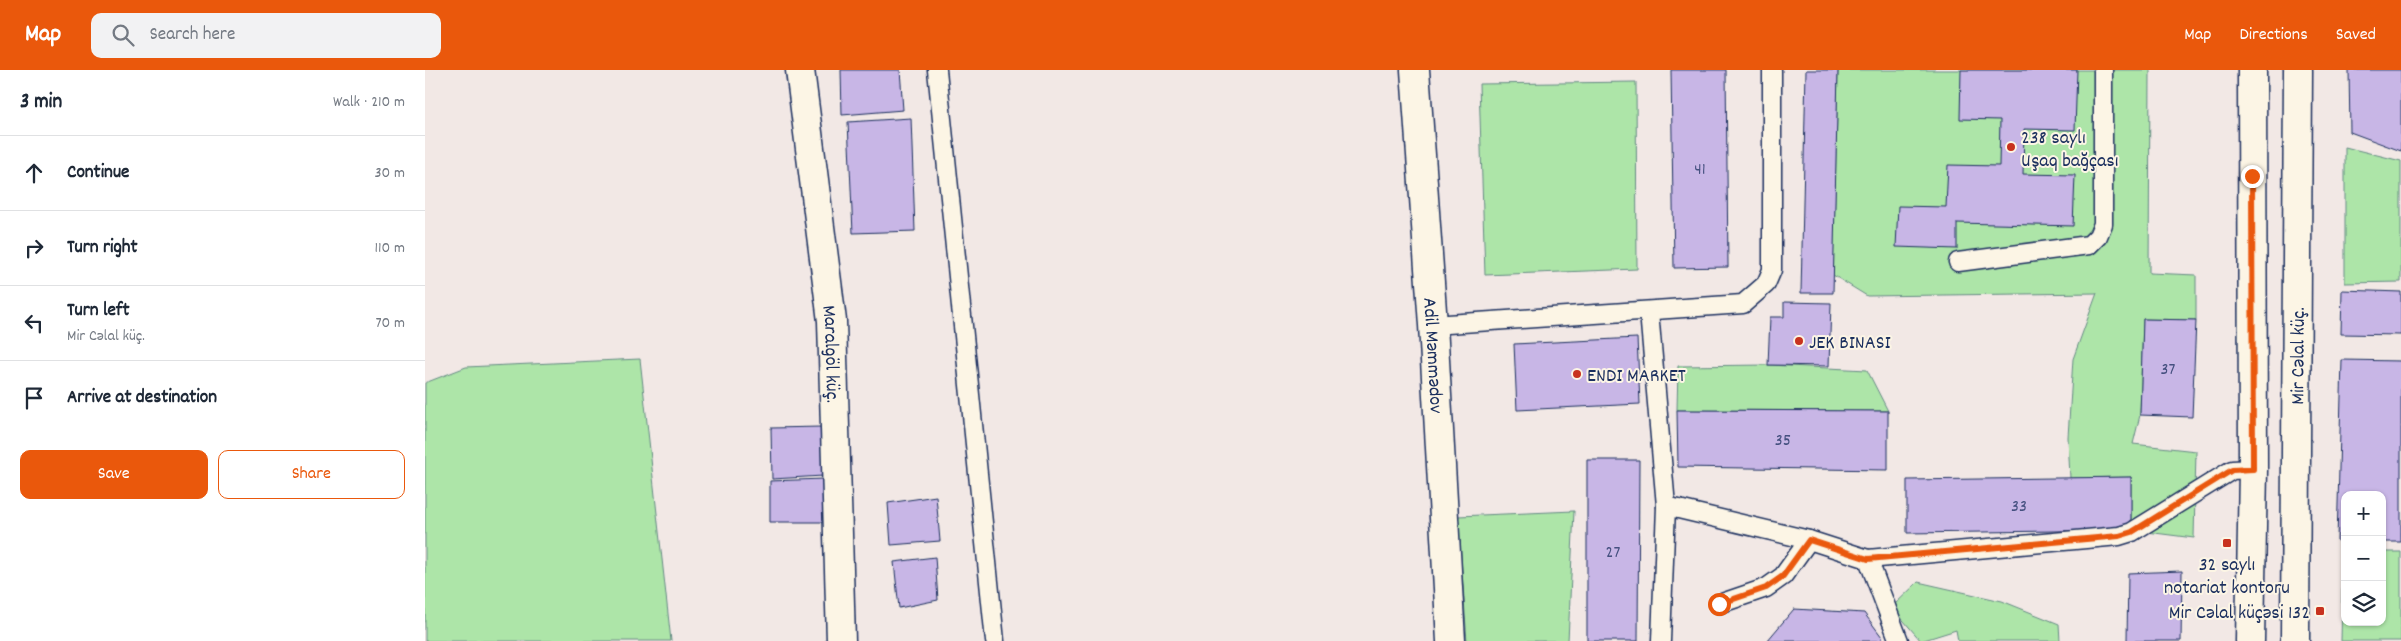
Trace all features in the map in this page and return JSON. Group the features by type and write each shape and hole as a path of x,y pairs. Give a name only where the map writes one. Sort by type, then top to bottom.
{"street":[{"name":"Maralgöl küç.","path":"800,70 832,321 841,641"},
{"name":"Adil Məmmədov","path":"1415,70 1433,325 1451,641"},
{"path":"2250,641 2253,469 2252,70"},
{"name":"Mir Cəlal küç.","path":"2295,641 2298,70"}],"lane":[{"path":"937,70 995,641"},
{"path":"1433,325 1649,312 1743,304 1766,284 1771,270 1772,70"},
{"path":"1958,262 2089,245 2098,236 2103,224 2103,70"},
{"path":"1649,312 1666,506 1661,641"},
{"path":"1666,506 1809,540 1868,559 2119,536 2132,532 2232,470 2253,469"},
{"path":"1719,604 1766,588 1783,576 1809,540"},
{"path":"1868,559 1899,641"}],"green space":[{"path":"1838,70 2150,70 2149,273 2196,275 2196,320 2143,319 2140,415 2133,444 2196,451 2194,538 2131,530 2131,477 2070,478 2068,437 2073,359 2097,293 1867,296 1833,275"},
{"path":"1636,82 1637,269 1485,275 1479,84"},
{"path":"2345,147 2401,161 2401,282 2345,283"},
{"path":"640,359 671,641 425,641 425,383 466,367"},
{"path":"1768,365 1867,370 1888,411 1677,410 1678,366"},
{"path":"1574,511 1568,641 1467,641 1458,516"},
{"path":"2386,552 2401,552 2401,641 2341,641 2341,626 2386,626"},
{"path":"1918,582 2002,601 2059,624 2060,641 1958,641 1956,630 1921,641 1892,607"}],"building":[{"path":"841,70 900,70 903,110 842,115"},
{"path":"1671,70 1726,70 1728,267 1674,268"},
{"path":"1806,70 1838,70 1833,293 1801,293"},
{"name":"238 saylı Uşaq bağçası","path":"1961,70 2077,70 2075,130 2024,129 2023,174 2075,175 2073,226 1957,223 1957,249 1896,247 1898,206 1946,207 1948,165 1999,166 2000,120 1960,119"},
{"path":"2349,70 2401,70 2401,151 2350,132"},
{"path":"911,118 915,231 853,233 848,122"},
{"path":"2342,290 2401,292 2401,335 2341,334"},
{"name":"JEK BINASI","path":"1784,302 1831,303 1829,366 1768,365 1770,317 1784,317"},
{"path":"2143,319 2196,320 2192,417 2140,415"},
{"name":"ENDI MARKET","path":"1637,338 1640,404 1517,410 1514,344"},
{"path":"2342,360 2401,361 2401,542 2386,542 2386,491 2341,491 2341,541 2337,541"},
{"path":"1677,410 1888,411 1888,470 1678,467"},
{"path":"821,427 823,476 772,479 771,428"},
{"path":"1587,460 1639,460 1638,641 1587,641"},
{"path":"2131,477 2131,530 1907,533 1907,480"},
{"path":"823,479 824,522 770,522 770,481"},
{"path":"936,496 940,541 891,545 888,503"},
{"path":"935,557 938,600 899,608 894,562"},
{"path":"2182,571 2181,641 2127,641 2128,573"},
{"path":"1794,609 1864,613 1882,637 1882,641 1767,641"}],"place":[{"name":"238 saylı Uşaq bağçası","path":"2011,147"},
{"name":"JEK BINASI","path":"1799,341"},
{"name":"ENDI MARKET","path":"1577,374"},
{"name":"32 saylı notariat kontoru","path":"2227,543"},
{"name":"Mir Cəlal küçəsi 132","path":"2320,611"}],"route":[{"path":"1719,604 1766,588 1783,576 1809,540 1868,559 2119,536 2132,532 2232,470 2253,469 2252,176"}]}
